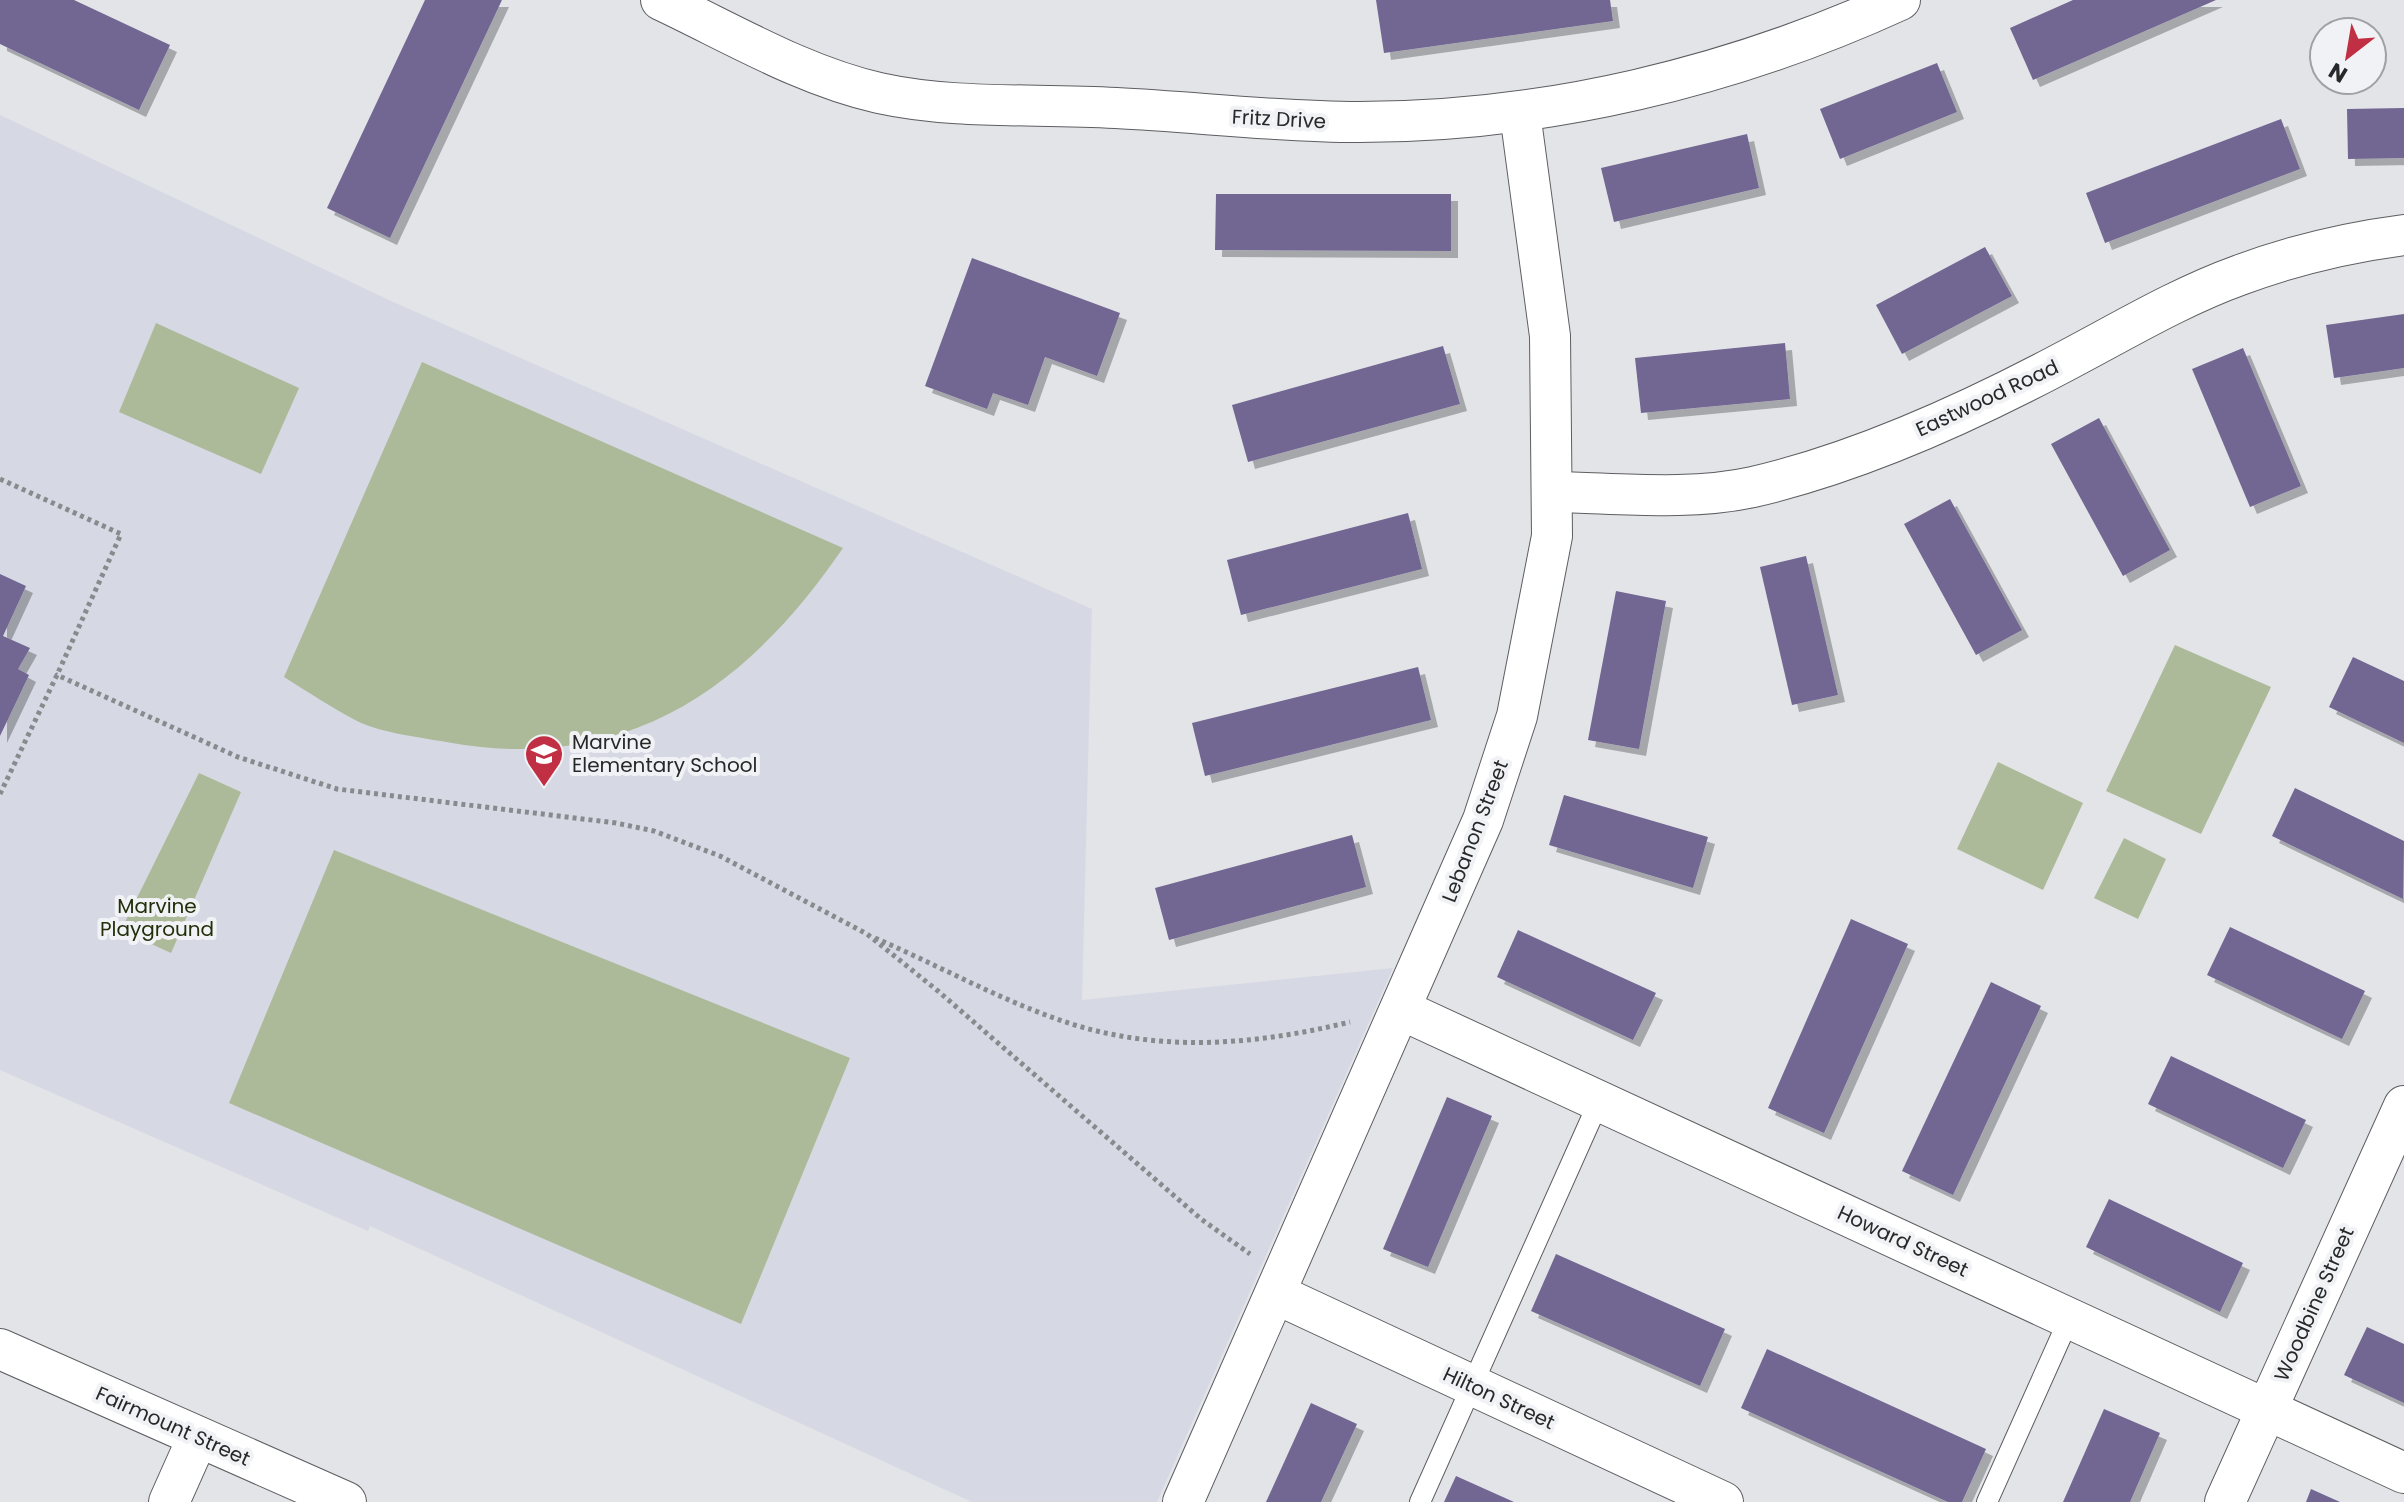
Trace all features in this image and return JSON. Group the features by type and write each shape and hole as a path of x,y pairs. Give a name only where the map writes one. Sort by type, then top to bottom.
{"street":[{"name":"Fritz Drive","path":"661,0 843,83 933,101 1117,108 1305,121 1413,120 1520,113 1758,59 1900,0"},
{"name":"Lebanon Street","path":"1183,1502 1483,820 1517,716 1552,536 1554,492 1550,336 1520,113"},
{"name":"Eastwood Road","path":"1554,492 1699,492 1751,487 1789,476 1878,446 1967,409 2239,275 2300,257 2404,235"},
{"name":"Howard Street","path":"1402,1010 2404,1473"},
{"name":"Woodbine Street","path":"2225,1502 2404,1106"},
{"name":"Hilton Street","path":"1276,1294 1723,1502"},
{"name":"Fairmount Street","path":"0,1349 346,1502"},
{"path":"169,1502 198,1437"}],"lane":[{"path":"1420,1502 1600,1099"},
{"path":"1987,1502 2069,1319"}],"path":[{"path":"0,479 121,534 0,794"},
{"path":"57,675 238,757 337,789 529,810 654,831 720,856 867,934 1043,1014 1124,1037 1179,1043 1232,1043 1355,1021"},
{"path":"867,934 938,991 1191,1211 1250,1255"}],"shaded area":[{"name":"Marvine Elementary School","path":"0,115 391,301 1092,609 1082,1000 1393,968 1157,1502 972,1502 370,1226 368,1231 0,1070"}],"green space":[{"path":"156,323 299,388 261,474 119,412"},
{"path":"422,362 843,548 765,643 722,680 675,711 624,733 569,746 510,749 412,736 357,721 284,677"},
{"path":"2175,645 2271,687 2201,834 2106,791"},
{"path":"1998,762 2083,803 2043,890 1957,849"},
{"name":"Marvine Playground","path":"199,773 241,792 171,953 121,930"},
{"path":"2124,838 2166,859 2138,919 2094,898"},
{"path":"334,850 850,1058 741,1324 229,1103"}],"building":[{"path":"0,0 74,0 170,45 139,110 0,44"},
{"path":"425,0 502,0 390,238 327,208"},
{"path":"1376,0 1610,0 1613,21 1384,53"},
{"path":"2073,0 2216,0 2033,80 2010,28"},
{"path":"1937,63 1957,112 1840,159 1820,109"},
{"path":"2404,108 2404,158 2348,159 2347,109"},
{"path":"2281,119 2300,169 2105,243 2086,193"},
{"path":"1747,134 1759,188 1614,222 1601,168"},
{"path":"1216,194 1451,194 1451,251 1215,250"},
{"path":"1985,247 2012,296 1902,354 1876,305"},
{"path":"972,258 1120,313 1097,376 1045,357 1028,405 993,393 987,409 925,386"},
{"path":"2404,314 2404,368 2334,378 2326,325"},
{"path":"1785,343 1790,399 1641,413 1635,358"},
{"path":"1443,346 1460,404 1248,462 1232,405"},
{"path":"2243,348 2301,486 2250,507 2192,369"},
{"path":"2099,418 2170,550 2123,576 2051,444"},
{"path":"1950,499 2022,630 1976,655 1904,524"},
{"path":"1408,513 1422,569 1241,615 1227,560"},
{"path":"1806,556 1838,695 1792,705 1760,567"},
{"path":"0,574 26,586 3,636 30,648 18,669 29,675 0,736"},
{"path":"1616,591 1666,601 1639,749 1588,740"},
{"path":"2353,657 2404,681 2404,743 2329,707"},
{"path":"1418,667 1431,720 1205,776 1192,723"},
{"path":"2295,788 2404,841 2403,899 2272,836"},
{"path":"1564,795 1708,837 1693,888 1549,845"},
{"path":"1352,835 1366,887 1169,940 1155,888"},
{"path":"1851,919 1908,944 1824,1133 1768,1108"},
{"path":"2230,927 2365,991 2342,1039 2207,975"},
{"path":"1518,930 1656,993 1633,1040 1497,977"},
{"path":"1991,982 2041,1006 1953,1195 1902,1171"},
{"path":"2171,1056 2306,1120 2283,1168 2148,1104"},
{"path":"1447,1097 1492,1116 1428,1267 1383,1249"},
{"path":"2109,1199 2243,1263 2220,1312 2086,1247"},
{"path":"1556,1254 1725,1329 1700,1386 1531,1311"},
{"path":"2367,1327 2404,1344 2404,1403 2344,1375"},
{"path":"1767,1349 1986,1449 1962,1502 1948,1502 1741,1408"},
{"path":"1311,1403 1357,1424 1321,1502 1266,1502"},
{"path":"2104,1409 2160,1433 2130,1502 2063,1502"},
{"path":"1456,1476 1514,1502 1444,1502"},
{"path":"2311,1489 2340,1502 2306,1502"}],"place":[{"name":"Marvine Elementary School","path":"544,788"}]}
